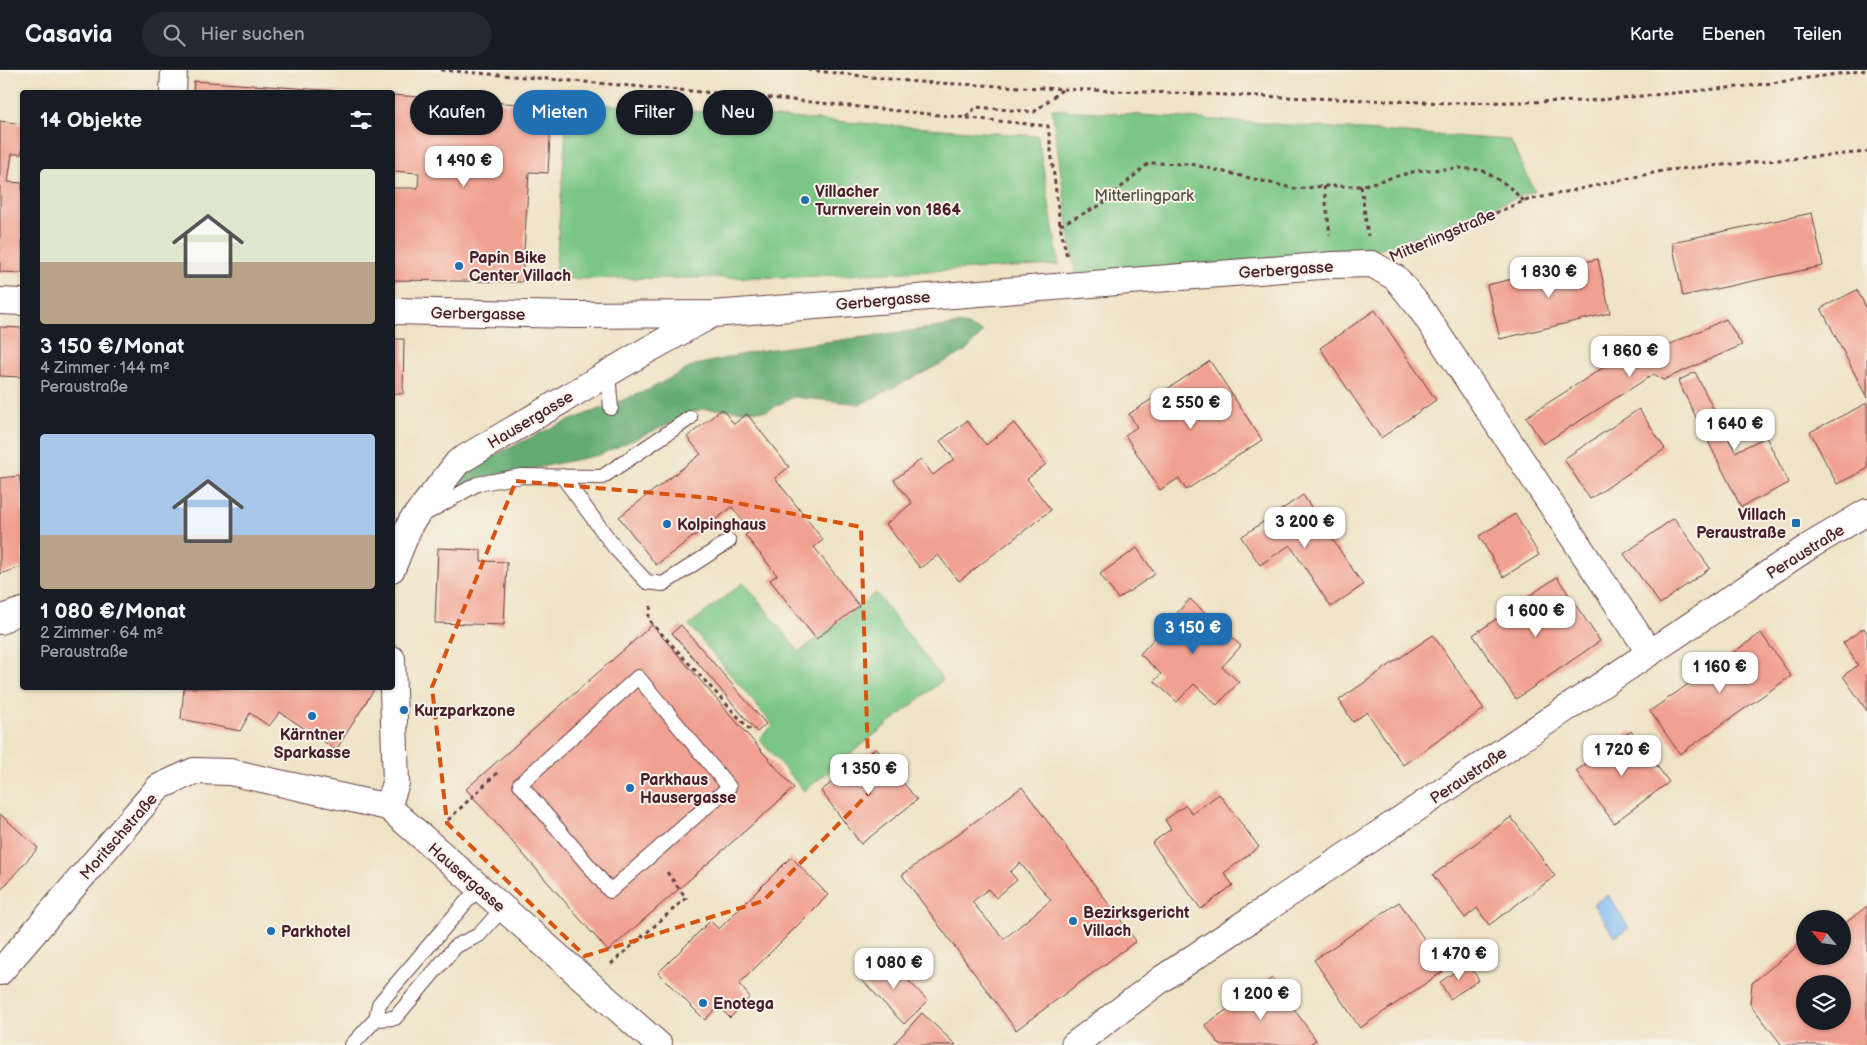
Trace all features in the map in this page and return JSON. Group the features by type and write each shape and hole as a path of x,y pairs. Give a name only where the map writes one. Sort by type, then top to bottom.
{"street":[{"path":"172,90 174,70"},
{"name":"Gerbergasse","path":"395,311 576,315 713,314 1333,265 1372,264"},
{"name":"Mitterlingstraße","path":"1372,264 1396,278 1421,309 1650,653"},
{"path":"0,301 20,302"},
{"name":"Hausergasse","path":"395,562 411,522 458,462 713,314"},
{"name":"Peraustraße","path":"1074,1045 1163,978 1808,547 1867,512"},
{"path":"388,807 396,783 393,690"},
{"name":"Moritschstraße","path":"0,972 159,787 194,771 230,772 388,807"},
{"name":"Hausergasse","path":"388,807 659,1045"}],"lane":[{"path":"608,374 611,408"},
{"path":"411,522 477,484 521,476 602,477 690,418"},
{"path":"562,476 615,548 648,582 663,584 728,541"},
{"path":"638,676 729,787 610,891 520,784 531,775 638,676"},
{"path":"352,1045 376,1019 379,1004 479,887"},
{"path":"376,1019 395,1018 456,946 479,935 503,908"}],"path":[{"path":"441,70 751,96 1048,126 1060,225 1068,261"},
{"path":"808,70 918,82 1062,90 1450,103 1588,101 1749,86 1867,70"},
{"path":"965,118 976,107 1034,112 1062,90"},
{"name":"Mitterlingstraße","path":"1372,264 1524,201 1667,170 1867,152"},
{"path":"1060,225 1101,205 1149,163 1191,164 1296,189 1324,186 1361,186 1416,171 1459,168 1482,170 1507,185 1524,201"},
{"path":"1324,186 1333,265"},
{"path":"1361,186 1372,264"},
{"path":"655,583 648,619 752,732"},
{"path":"446,822 515,756 531,775"},
{"path":"609,966 686,898 654,854"}],"highlighted area":[{"path":"516,481 711,498 861,527 869,793 763,901 585,956 447,823 432,687"}],"green space":[{"name":"Villacher Turnverein von 1864","path":"606,105 616,105 616,135 693,135 693,111 703,112 703,135 773,135 773,117 1038,136 1059,265 796,277 555,279 566,135 606,135"},
{"name":"Mitterlingpark","path":"1052,109 1510,140 1535,191 1373,252 1076,281"},
{"path":"962,324 983,332 966,351 861,404 793,397 767,411 702,409 599,455 536,468 449,507 451,487 470,467 553,427 648,390 695,365 758,351"},
{"path":"744,582 799,652 876,593 943,680 804,791 759,739 773,725 689,625"}],"water":[{"path":"1608,895 1629,928 1615,937 1593,904"}],"building":[{"path":"194,81 325,90 193,90"},
{"path":"395,95 410,96 410,135 503,135 503,103 513,104 513,135 550,135 548,173 529,172 522,282 395,280 395,188 418,188 419,173 395,171"},
{"path":"0,121 20,124 20,154 12,154 8,182 20,183 20,273 0,272"},
{"path":"1812,213 1823,266 1683,296 1672,242"},
{"path":"1598,259 1610,313 1500,339 1487,285"},
{"path":"1857,290 1867,309 1867,398 1821,308"},
{"path":"1375,310 1436,400 1381,438 1320,348"},
{"path":"1726,319 1742,345 1663,380 1654,374 1543,444 1526,417 1637,346 1644,356"},
{"path":"0,327 20,328 20,377 0,376"},
{"path":"395,339 404,339 403,394 395,394"},
{"path":"1210,361 1262,440 1186,490 1179,478 1160,490 1125,435 1137,427 1129,414"},
{"path":"1695,372 1735,452 1766,437 1789,483 1741,507 1678,381"},
{"path":"1867,403 1867,469 1837,484 1810,432"},
{"name":"Kolpinghaus","path":"722,409 734,424 747,414 789,467 775,478 823,540 814,547 859,606 816,639 770,580 777,575 745,535 750,531 732,507 656,565 619,517 701,454 687,437"},
{"path":"1639,409 1665,449 1590,499 1564,459"},
{"path":"967,421 986,445 1014,423 1046,464 1027,479 1051,510 959,581 938,555 920,568 886,524 912,503 894,480 921,459 933,475 954,459 940,441"},
{"path":"19,476 20,568 0,574 0,478"},
{"path":"1303,495 1363,585 1331,607 1290,545 1260,565 1241,537"},
{"path":"1515,514 1539,555 1503,577 1479,536"},
{"path":"1674,518 1710,568 1660,604 1624,554"},
{"path":"438,548 481,550 481,561 507,562 504,625 435,623"},
{"path":"1137,548 1155,574 1118,599 1100,574"},
{"path":"1557,577 1600,641 1516,699 1473,635"},
{"path":"1190,599 1241,646 1222,667 1239,682 1217,705 1194,684 1177,702 1154,681 1161,674 1140,654"},
{"name":"Parkhaus Hausergasse","path":"652,625 794,788 608,951 466,789"},
{"path":"681,625 766,724 757,732 672,633"},
{"path":"1864,628 1867,633 1867,711 1843,676 1858,665 1843,643"},
{"path":"1761,633 1791,676 1680,754 1650,711"},
{"path":"1433,635 1484,709 1403,765 1367,712 1353,722 1339,700"},
{"path":"184,690 374,690 336,750 280,712 269,726 250,713 240,731 181,719"},
{"path":"1631,731 1669,782 1614,823 1576,771"},
{"path":"876,748 917,800 861,844 821,791"},
{"name":"Bezirksgericht Villach","path":"1022,787 1136,941 1016,1030 902,875","holes":["1020,863 1051,900 1004,939 972,902 988,889 996,898 1017,880 1010,872"]},
{"path":"1219,794 1259,847 1224,873 1233,885 1201,909 1152,843 1171,829 1165,820 1186,805 1192,814"},
{"path":"0,814 38,848 0,891"},
{"path":"1511,817 1555,876 1489,925 1477,908 1465,918 1433,875"},
{"path":"791,857 828,895 739,984 750,997 730,1018 718,1006 705,1020 658,973 710,921 719,929"},
{"path":"1399,902 1445,970 1360,1028 1314,960"},
{"path":"1867,906 1867,1045 1782,1045 1750,1004 1752,983 1796,947 1796,965 1851,965 1851,919"},
{"path":"884,955 928,1001 904,1024 860,978"},
{"path":"1468,963 1479,980 1450,999 1440,982"},
{"path":"1272,978 1316,1040 1308,1045 1220,1045 1205,1025"},
{"path":"922,1013 956,1045 893,1045"}],"place":[{"name":"Villacher Turnverein von 1864","path":"805,200"},
{"name":"Papin Bike Center Villach","path":"459,266"},
{"name":"Villach Peraustraße","path":"1796,523"},
{"name":"Kolpinghaus","path":"667,524"},
{"name":"Kurzparkzone","path":"404,710"},
{"name":"Kärntner Sparkasse","path":"312,716"},
{"name":"Parkhaus Hausergasse","path":"630,788"},
{"name":"Bezirksgericht Villach","path":"1073,921"},
{"name":"Parkhotel","path":"271,931"},
{"name":"Enotega","path":"703,1003"}]}
